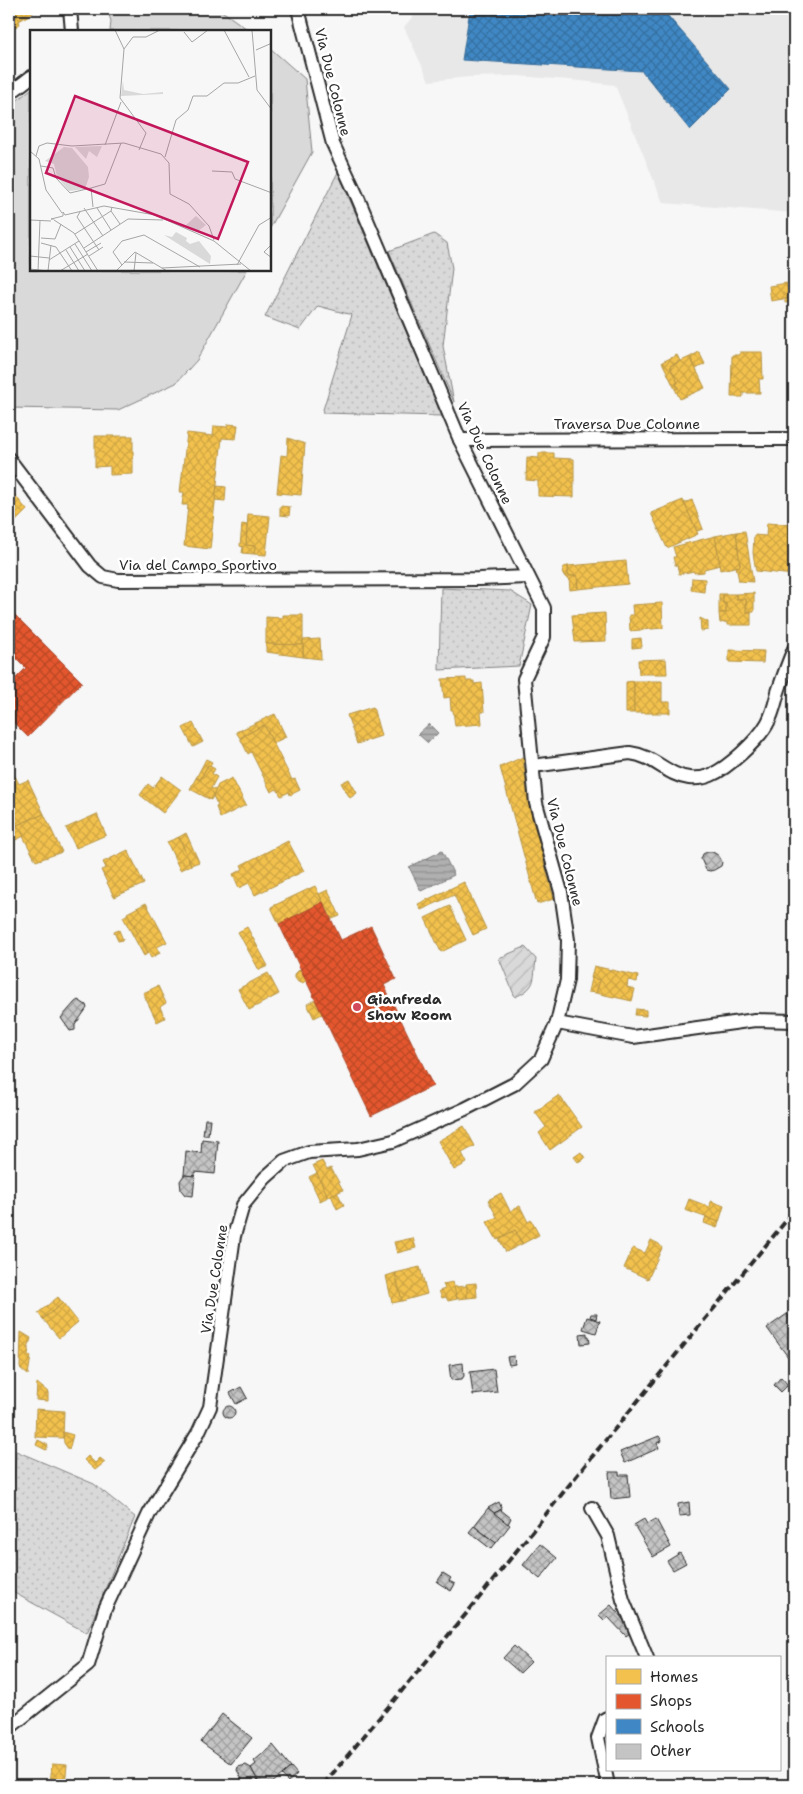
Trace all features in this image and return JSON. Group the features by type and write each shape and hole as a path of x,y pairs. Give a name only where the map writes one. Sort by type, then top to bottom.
{"street":[{"path":"70,9 72,30"},
{"name":"Via Due Colonne","path":"9,1728 88,1665 105,1609 145,1522 198,1433 210,1407 234,1236 243,1205 265,1178 284,1161 309,1152 358,1149 393,1141 465,1109 514,1084 541,1059 557,1023 567,980 568,940 561,892 536,803 524,679 544,637 544,608 460,440 357,196 333,144 298,9"},
{"path":"9,94 30,78"},
{"name":"Traversa Due Colonne","path":"460,440 794,439"},
{"name":"Via del Campo Sportivo","path":"11,467 90,566 103,578 118,580 385,580 528,577"},
{"path":"533,766 630,753 642,754 673,774 688,778 702,778 713,774 726,766 755,740 766,726 794,649"},
{"path":"557,1023 633,1037 755,1020 794,1021"},
{"path":"592,1508 608,1536 623,1600 646,1656"},
{"path":"606,1719 598,1738 608,1785"}],"shaded area":[{"path":"107,9 219,9 249,30 110,30 111,21"},
{"path":"419,9 794,9 794,213 663,203 615,85 518,76 469,77 429,81 404,27"},
{"path":"271,49 305,79 312,152 271,226"},
{"path":"30,90 30,271 246,271 197,360 176,383 118,410 9,408 9,107"},
{"path":"338,172 442,416 322,413 352,315 318,306 300,330 265,317"},
{"path":"434,234 447,243 452,268 443,346 454,402 389,251"},
{"path":"441,588 510,591 532,605 519,666 439,670"},
{"path":"429,724 438,733 428,743 418,734"},
{"path":"442,851 454,875 421,891 409,867"},
{"path":"525,947 536,959 534,978 527,990 515,997 499,958"},
{"path":"16,1451 94,1484 135,1517 87,1633 9,1590 10,1538"}],"building: Homes":[{"path":"9,9 32,9 34,12 19,21 20,24 9,31"},
{"path":"787,283 789,298 771,301 769,286"},
{"path":"794,297 794,306 792,306 792,302 785,303 785,299"},
{"path":"699,352 705,364 696,369 690,357"},
{"path":"740,352 762,352 763,379 759,379 760,393 743,393 743,397 731,397 732,355 740,355"},
{"path":"677,355 680,361 670,366 678,383 676,383 678,388 675,389 662,362"},
{"path":"690,357 705,388 680,399 675,389 678,388 676,383 678,383 670,366"},
{"path":"228,424 238,425 236,439 222,438 210,549 184,546 188,505 182,505 184,492 180,492 187,433 213,436 214,426 228,427"},
{"path":"95,436 133,436 133,474 110,475 110,466 95,467"},
{"path":"288,438 305,444 301,495 277,493 281,455 287,456"},
{"path":"539,453 554,453 554,458 574,459 574,497 538,496 538,481 526,480 527,457 539,458"},
{"path":"217,486 226,487 225,501 215,500"},
{"path":"9,488 27,510 9,528"},
{"path":"683,500 698,534 667,548 651,513"},
{"path":"692,500 703,529 697,531 684,503"},
{"path":"280,506 290,507 289,516 280,515"},
{"path":"248,514 270,516 266,555 254,554 255,546 246,545"},
{"path":"767,523 794,525 794,575 756,571 753,553 754,535 766,536"},
{"path":"242,524 247,525 246,545 255,546 254,554 242,553 243,547 240,546"},
{"path":"745,531 753,582 739,581 736,566 740,566 736,532"},
{"path":"736,532 740,566 720,570 715,536"},
{"path":"715,536 720,565 704,569 704,572 694,573 694,571 679,574 673,557 676,557 673,547"},
{"path":"626,561 628,584 578,589 577,576 568,576 568,566"},
{"path":"568,566 568,576 577,576 578,589 570,590 569,579 562,572 564,567"},
{"path":"692,578 705,579 704,592 691,590"},
{"path":"754,593 754,612 746,612 746,599 736,599 736,594"},
{"path":"719,594 723,594 723,603 726,603 726,613 719,613"},
{"path":"723,594 736,594 736,599 746,599 746,612 751,612 751,625 727,625 727,622 720,623 719,613 726,613 726,603 723,603"},
{"path":"662,603 663,628 630,631 629,615 633,615 632,605"},
{"path":"605,613 606,641 575,642 572,615"},
{"path":"283,615 303,615 303,645 266,644 266,617 283,618"},
{"path":"700,618 708,622 708,630 701,631"},
{"path":"641,638 642,647 632,648 632,639"},
{"path":"320,639 321,659 303,657 303,640"},
{"path":"266,644 303,645 303,657 266,652"},
{"path":"729,650 764,651 763,663 729,662"},
{"path":"666,659 667,674 639,674 638,660"},
{"path":"466,678 466,681 474,681 474,684 482,683 484,712 481,712 482,724 455,726 450,697 444,698 442,679"},
{"path":"634,681 634,713 626,713 626,682"},
{"path":"634,681 662,681 662,702 670,702 670,713 634,713"},
{"path":"373,707 381,736 357,744 347,715"},
{"path":"275,714 286,737 273,743 264,725 240,738 236,732"},
{"path":"193,723 203,742 193,747 183,728"},
{"path":"264,725 292,780 295,779 300,790 290,795 289,792 281,796 277,789 271,792 251,752 248,754 240,738"},
{"path":"523,757 528,802 554,899 537,904 500,767"},
{"path":"206,759 212,762 210,766 208,765 200,780 196,778"},
{"path":"208,765 215,769 212,774 217,777 211,788 216,790 211,800 190,789 196,778 200,780"},
{"path":"15,776 19,784 28,780 44,814 17,825 9,807 9,779"},
{"path":"162,776 181,790 163,813 140,795 148,784 153,788"},
{"path":"232,778 246,805 220,818 216,807 218,806 213,796 218,785"},
{"path":"349,779 357,793 350,798 341,783"},
{"path":"44,814 62,852 36,861 17,825"},
{"path":"97,814 106,835 76,848 66,828"},
{"path":"17,825 24,836 9,843 9,826"},
{"path":"186,833 199,862 191,865 179,837"},
{"path":"179,837 191,865 180,870 167,842"},
{"path":"288,841 304,871 255,895 249,883 239,888 233,874 243,869 241,865"},
{"path":"128,850 144,884 114,897 101,870 106,868 103,862"},
{"path":"464,882 486,929 473,935 454,895 421,910 418,904"},
{"path":"315,886 323,902 279,924 271,907"},
{"path":"328,890 340,916 332,919 319,894"},
{"path":"146,903 167,942 157,947 160,953 151,958 127,913"},
{"path":"450,906 466,940 441,952 425,918"},
{"path":"128,914 148,953 144,956 123,917"},
{"path":"247,927 268,966 259,970 238,932"},
{"path":"119,930 123,940 118,941 114,932"},
{"path":"594,966 638,976 637,982 628,980 627,987 635,989 632,1001 596,993 600,980 591,978"},
{"path":"300,969 306,981 302,983 298,982 295,978 295,974"},
{"path":"268,973 279,994 249,1010 238,989"},
{"path":"591,978 600,980 596,993 588,992"},
{"path":"158,986 166,1003 160,1007 165,1018 157,1022 143,993"},
{"path":"315,1000 322,1014 314,1018 307,1004"},
{"path":"636,1009 646,1010 646,1016 635,1015"},
{"path":"559,1095 582,1127 550,1150 539,1133 546,1127 535,1112"},
{"path":"464,1126 475,1146 462,1153 467,1163 454,1170 438,1141"},
{"path":"581,1152 585,1158 578,1162 574,1157"},
{"path":"322,1161 327,1170 331,1168 343,1190 328,1197 313,1165"},
{"path":"317,1173 328,1197 320,1201 309,1177"},
{"path":"337,1192 344,1205 337,1209 331,1195"},
{"path":"501,1193 510,1211 520,1206 528,1222 531,1220 539,1235 522,1244 515,1230 497,1240 487,1222 497,1217 488,1200"},
{"path":"689,1199 710,1207 711,1201 724,1206 719,1222 685,1210"},
{"path":"706,1217 719,1222 717,1228 704,1223"},
{"path":"515,1230 522,1244 506,1252 499,1239"},
{"path":"413,1238 416,1248 397,1253 394,1242"},
{"path":"651,1240 662,1248 648,1279 624,1268 633,1248 645,1253"},
{"path":"420,1267 427,1294 402,1301 395,1273"},
{"path":"395,1273 402,1301 392,1303 386,1276"},
{"path":"453,1282 457,1299 448,1301 446,1297 442,1298 439,1291 445,1289 443,1284"},
{"path":"476,1283 477,1297 467,1298 466,1284"},
{"path":"467,1286 467,1298 457,1299 454,1287"},
{"path":"58,1297 63,1303 43,1319 38,1313"},
{"path":"63,1303 78,1322 59,1338 43,1319"},
{"path":"21,1332 31,1338 28,1356 31,1356 28,1375 20,1368"},
{"path":"37,1383 48,1392 48,1401 36,1400"},
{"path":"36,1409 64,1411 63,1438 35,1437"},
{"path":"63,1432 73,1435 69,1450 64,1443"},
{"path":"38,1440 48,1445 46,1450 36,1445"},
{"path":"88,1456 95,1463 100,1458 105,1462 95,1470 84,1460"},
{"path":"52,1764 67,1765 65,1785 50,1785"}],"building: Shops":[{"path":"9,609 82,682 28,737 9,718 9,685 26,668 9,651"},
{"name":"Gianfreda Show Room","path":"323,902 341,940 371,926 396,979 384,985 433,1086 371,1116 279,924"}],"building: Schools":[{"path":"470,9 662,9 731,89 690,130 642,71 462,60"}],"building: Other":[{"path":"713,852 719,856 722,862 721,866 714,870 706,870 701,859 703,854"},
{"path":"78,1000 86,1005 87,1008 75,1025 75,1030 70,1031 61,1018"},
{"path":"205,1119 210,1119 208,1135 203,1135"},
{"path":"202,1139 218,1141 215,1174 195,1172 195,1176 184,1175 186,1151 201,1153"},
{"path":"184,1175 195,1176 193,1196 185,1195 181,1190 180,1181"},
{"path":"591,1314 597,1314 596,1319 590,1317"},
{"path":"787,1314 792,1321 794,1320 794,1352 788,1357 767,1328"},
{"path":"587,1317 600,1321 596,1333 583,1329"},
{"path":"587,1333 590,1343 581,1344 580,1334"},
{"path":"514,1356 515,1364 509,1365 507,1357"},
{"path":"463,1363 464,1376 462,1379 451,1380 449,1365"},
{"path":"494,1369 497,1392 473,1395 470,1372"},
{"path":"781,1377 788,1385 781,1392 774,1385"},
{"path":"241,1387 247,1398 236,1404 230,1393"},
{"path":"227,1406 231,1406 235,1412 231,1418 227,1418 223,1414 223,1410"},
{"path":"659,1436 662,1441 657,1443 659,1448 625,1463 620,1452"},
{"path":"609,1472 619,1472 619,1475 628,1475 630,1497 611,1499"},
{"path":"499,1502 502,1509 494,1513 488,1508"},
{"path":"689,1502 690,1515 679,1516 678,1504"},
{"path":"488,1508 510,1525 496,1543 474,1526"},
{"path":"501,1510 511,1518 508,1524 494,1513"},
{"path":"644,1519 647,1524 656,1519 671,1547 653,1557 634,1525"},
{"path":"474,1526 496,1543 491,1549 469,1532"},
{"path":"540,1544 557,1558 540,1579 523,1565"},
{"path":"680,1553 686,1563 673,1570 667,1561"},
{"path":"443,1573 451,1578 449,1581 455,1584 451,1591 437,1582"},
{"path":"611,1605 633,1631 626,1636 608,1617 604,1620 599,1615"},
{"path":"514,1646 531,1662 520,1673 503,1658"},
{"path":"222,1714 252,1738 231,1764 201,1742"},
{"path":"273,1745 291,1767 270,1785 260,1785 251,1768 256,1764 254,1761"},
{"path":"246,1765 251,1768 260,1785 243,1785 244,1783 237,1770 238,1767"},
{"path":"291,1767 297,1774 288,1782 282,1775"}],"railway":[{"path":"323,1785 471,1608 586,1464 794,1211"}],"place":[{"name":"Gianfreda Show Room","path":"357,1007"}]}
